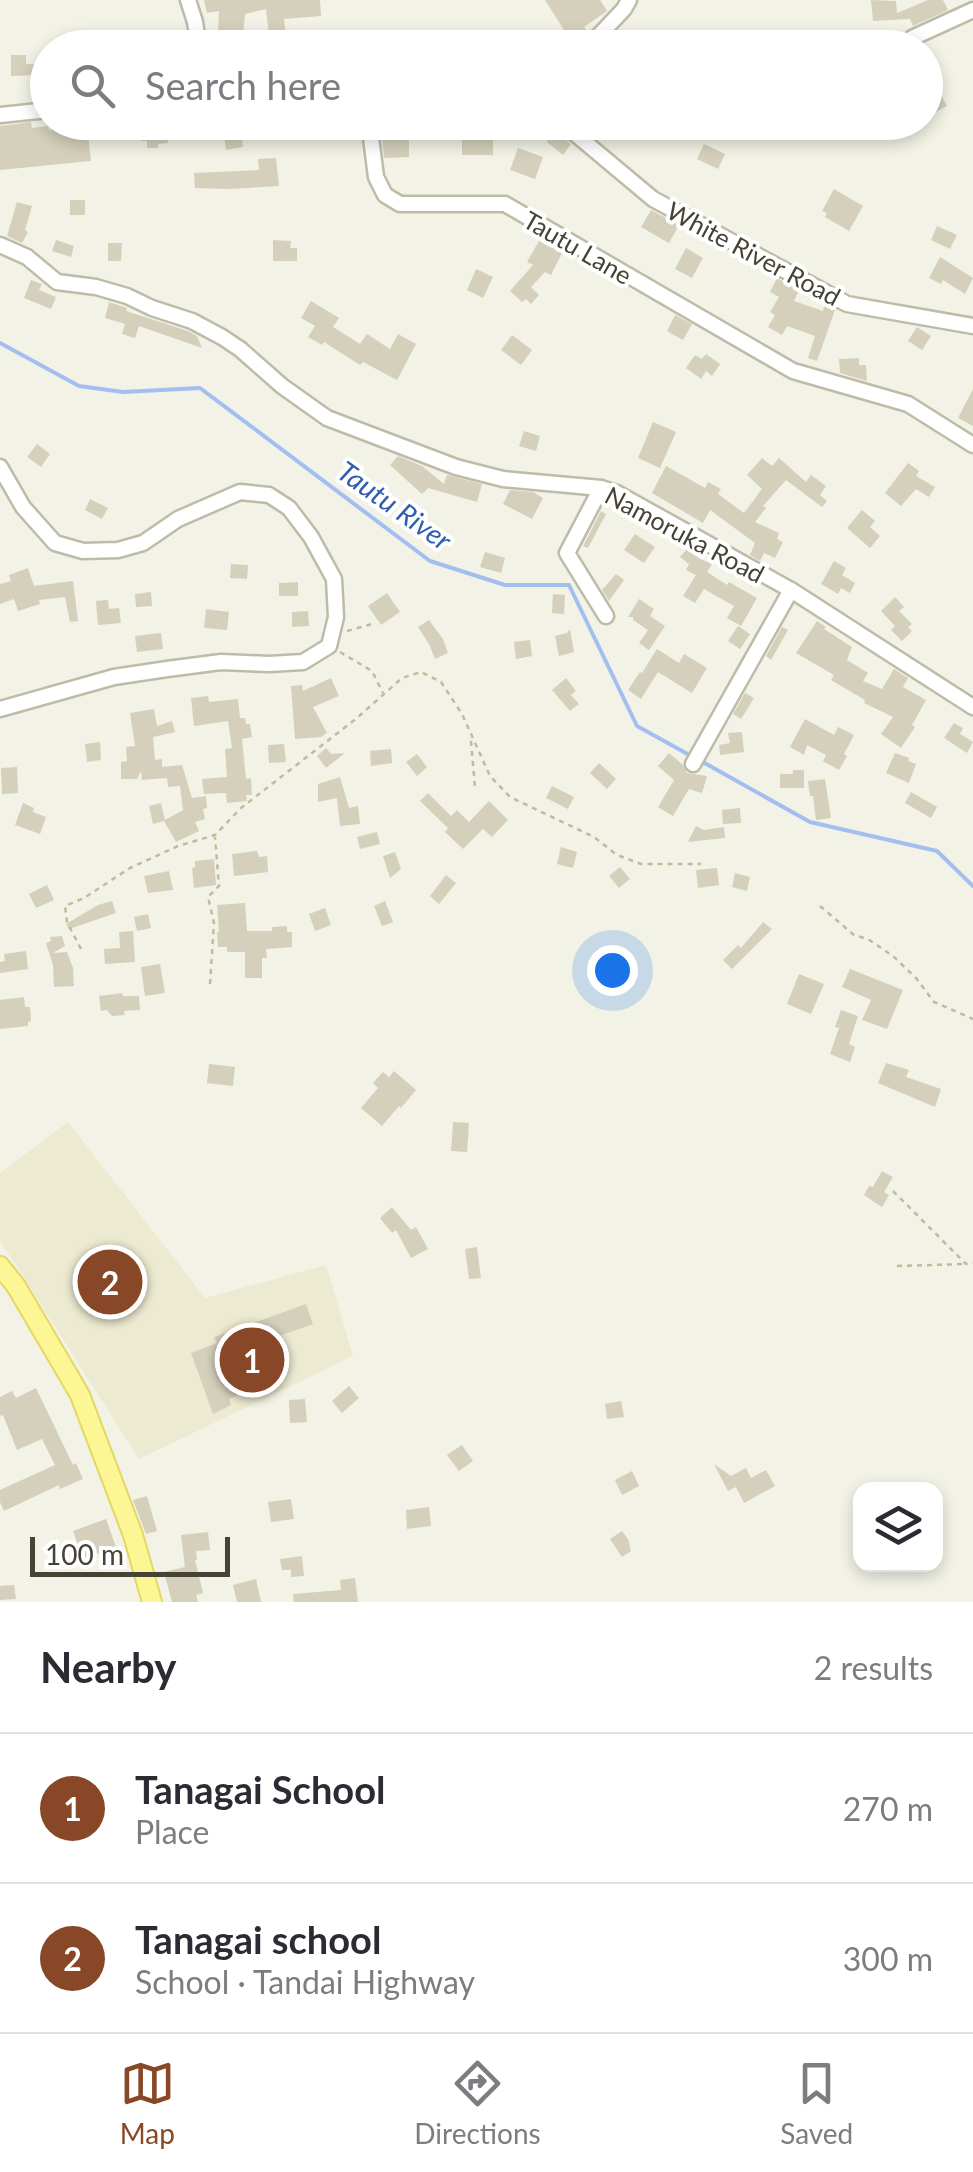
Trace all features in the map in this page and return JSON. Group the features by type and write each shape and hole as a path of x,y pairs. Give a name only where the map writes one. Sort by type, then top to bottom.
{"main road":[{"path":"0,1266 16,1286 80,1395 128,1521 152,1602"}],"street":[{"path":"188,0 196,30"},
{"path":"604,30 629,0"},
{"path":"929,30 973,10"},
{"path":"0,115 30,112"},
{"name":"Tautu Lane","path":"371,140 376,177 385,195 400,204 505,204 793,372 908,404 973,445"},
{"name":"White River Road","path":"582,140 652,199 846,304 973,326"},
{"name":"Namoruka Road","path":"0,245 27,257 56,282 127,296 192,322 240,349 326,418 456,467 504,479 601,488 624,497 792,590 973,707"},
{"path":"0,467 23,506 55,542 83,551 118,550 143,543 178,519 240,492 269,495 289,508 311,537 334,579 336,617 330,641 303,662 221,662 114,677 0,709"},
{"path":"601,488 567,553 606,616"},
{"path":"693,764 792,590"}],"path":[{"path":"330,641 372,624"},
{"path":"330,641 372,671 384,695"},
{"path":"81,949 67,922 65,906 130,868 178,846 215,835 242,808 402,678 421,672 441,682 462,714 490,776 510,798 641,864 701,864"},
{"path":"470,734 475,786"},
{"path":"210,984 214,923 208,898 220,886 215,835"},
{"path":"820,906 854,935 893,956 934,1002 973,1020"},
{"path":"893,1191 966,1264"},
{"path":"898,1266 973,1262"}],"shaded area":[{"path":"68,1122 205,1298 326,1265 353,1356 139,1459 0,1240 0,1173"}],"building":[{"path":"204,0 320,0 321,16 284,19 285,30 268,30 266,9 245,14 244,30 218,30 219,11 207,13"},
{"path":"545,0 600,0 607,11 584,27 586,30 564,30"},
{"path":"871,0 896,1 897,13 928,0 943,0 948,10 913,26 910,19 873,21"},
{"path":"11,55 26,55 30,75 11,76"},
{"path":"30,122 30,140 89,140 91,161 0,170 0,126"},
{"path":"168,140 168,143 147,148 147,141 141,141"},
{"path":"225,140 242,140 243,147 226,150"},
{"path":"382,140 409,140 409,157 384,158"},
{"path":"462,140 493,140 493,155 462,155"},
{"path":"566,140 571,144 563,155 547,142"},
{"path":"704,144 725,154 718,169 697,159"},
{"path":"518,148 543,157 535,179 510,170"},
{"path":"276,158 279,186 195,188 194,173 259,170 258,159"},
{"path":"834,189 863,206 849,231 825,217 827,213 822,211"},
{"path":"70,200 85,200 85,215 70,215"},
{"path":"17,202 32,206 22,243 7,236"},
{"path":"651,210 679,225 669,243 641,227"},
{"path":"937,226 957,235 950,249 931,240"},
{"path":"56,240 74,246 71,257 52,251"},
{"path":"273,240 291,241 290,248 297,248 297,261 273,261"},
{"path":"539,241 562,253 551,275 545,272 531,287 539,295 531,304 526,299 522,302 510,291 533,265 527,262"},
{"path":"108,243 122,243 121,261 108,261"},
{"path":"686,248 703,258 692,278 675,269"},
{"path":"940,257 973,278 965,294 943,280 941,284 929,278"},
{"path":"476,269 493,277 483,298 467,290"},
{"path":"777,278 799,290 794,301 823,311 824,306 835,310 817,361 808,358 815,336 787,326 782,335 768,327 775,315 770,312 779,297 770,292"},
{"path":"31,280 42,284 39,290 56,297 51,309 24,298"},
{"path":"311,301 339,318 333,327 360,344 367,334 390,349 398,334 416,344 397,380 308,337 315,326 301,318"},
{"path":"109,302 188,331 197,336 202,348 139,326 135,338 122,334 125,324 105,318"},
{"path":"675,315 692,324 683,340 667,331"},
{"path":"917,327 931,336 922,350 908,341"},
{"path":"512,335 532,350 521,365 501,350"},
{"path":"706,354 720,364 712,376 706,371 701,379 686,368 695,355 702,359"},
{"path":"859,358 859,365 866,365 867,381 840,373 839,359"},
{"path":"973,389 973,426 958,418"},
{"path":"653,422 676,432 660,468 638,458"},
{"path":"524,431 540,436 536,451 519,446"},
{"path":"37,444 50,454 41,467 27,457"},
{"path":"398,456 422,466 444,484 447,475 482,484 477,502 428,488 422,494 390,465"},
{"path":"762,458 772,466 779,458 806,482 811,475 826,486 820,495 827,501 822,507 786,480 763,506 766,508 755,522 779,533 777,539 783,542 775,558 764,553 760,561 750,555 755,543 710,510 703,523 652,493 666,466 705,488 708,482 721,489 718,494 744,513 762,489 747,475"},
{"path":"908,463 919,471 916,476 935,487 929,497 916,489 901,506 885,493"},
{"path":"510,490 533,492 543,498 532,519 503,504"},
{"path":"90,499 108,508 102,519 85,510"},
{"path":"862,510 875,521 870,527 880,536 870,548 847,528"},
{"path":"601,511 606,514 588,548 583,546"},
{"path":"635,534 655,547 644,563 624,550"},
{"path":"687,549 712,564 707,572 757,598 741,626 727,618 734,606 704,589 695,603 683,596 696,575 686,570 689,564 680,557"},
{"path":"485,552 505,558 501,573 480,567"},
{"path":"834,561 846,568 842,575 855,583 850,593 841,588 838,594 821,584"},
{"path":"231,564 248,565 247,579 230,578"},
{"path":"28,568 34,586 73,581 78,621 70,622 65,597 39,600 40,604 18,611 14,599 0,604 0,584 11,581 9,575"},
{"path":"616,574 624,580 609,601 602,590"},
{"path":"298,582 298,596 279,596 279,583"},
{"path":"151,592 152,606 136,607 135,594"},
{"path":"387,593 400,612 381,625 368,606"},
{"path":"553,594 565,595 564,614 552,613"},
{"path":"895,597 904,607 899,611 912,624 908,627 912,631 902,641 881,611"},
{"path":"639,599 654,609 650,616 665,626 649,650 639,643 648,630 628,617"},
{"path":"108,600 109,609 119,608 121,623 98,625 96,601"},
{"path":"206,609 229,612 227,630 204,628"},
{"path":"308,611 309,626 292,627 292,612"},
{"path":"429,620 448,653 435,659 418,627"},
{"path":"817,621 852,647 847,660 868,673 863,681 882,689 894,669 908,678 903,687 926,700 901,748 881,734 893,717 864,703 865,700 831,680 834,675 796,653"},
{"path":"738,626 750,634 740,649 728,641"},
{"path":"782,627 788,630 771,660 766,656"},
{"path":"570,629 574,652 559,656 555,636"},
{"path":"161,633 163,649 137,652 135,636"},
{"path":"530,640 532,656 516,659 514,642"},
{"path":"657,649 679,663 684,654 707,668 692,693 658,672 641,699 628,690"},
{"path":"331,678 339,696 313,707 327,733 295,739 291,686 302,685 303,691"},
{"path":"566,678 576,691 571,695 579,704 570,711 552,690"},
{"path":"745,693 754,698 741,719 733,714"},
{"path":"208,696 209,702 238,699 240,718 250,724 252,737 242,739 246,779 251,778 252,795 246,795 247,801 227,803 226,793 204,794 202,779 227,777 225,749 232,748 228,721 194,726 191,698"},
{"path":"154,709 157,726 172,721 175,732 153,737 155,760 162,759 162,767 182,765 192,798 206,796 205,819 195,822 199,831 176,842 164,821 153,824 149,806 161,803 165,820 183,810 180,786 168,787 167,778 142,780 141,771 137,779 121,779 121,762 127,761 126,747 135,746 130,713"},
{"path":"805,719 834,735 838,727 854,735 839,770 823,761 826,755 807,745 804,755 790,747"},
{"path":"954,723 963,728 960,734 973,742 967,753 944,738"},
{"path":"742,732 744,752 720,755 719,745 730,743 728,733"},
{"path":"100,742 101,760 87,762 85,744"},
{"path":"284,744 286,762 269,763 268,745"},
{"path":"326,748 331,754 345,753 326,768 317,756"},
{"path":"391,749 392,763 371,766 370,751"},
{"path":"669,753 687,773 707,776 702,793 689,789 673,816 658,807 674,780 658,766"},
{"path":"895,753 916,764 909,783 886,773"},
{"path":"417,754 427,767 417,776 406,762"},
{"path":"599,763 616,779 607,789 590,773"},
{"path":"17,767 18,793 2,794 1,768"},
{"path":"793,770 804,770 804,788 780,788 780,774 793,774"},
{"path":"340,777 349,808 358,806 360,824 340,826 337,798 318,802 318,784"},
{"path":"825,779 831,818 816,820 808,781"},
{"path":"552,786 574,797 568,809 546,798"},
{"path":"911,792 937,807 931,818 905,803"},
{"path":"428,793 451,816 457,810 469,822 489,801 508,820 492,837 483,829 463,849 420,801"},
{"path":"23,803 46,817 40,834 15,825"},
{"path":"740,808 741,823 723,824 722,810"},
{"path":"696,826 704,830 724,827 725,838 688,842"},
{"path":"377,832 380,844 360,849 357,837"},
{"path":"561,847 577,852 573,868 557,864"},
{"path":"257,851 259,857 267,856 268,872 234,876 232,854"},
{"path":"395,852 401,869 390,878 383,856"},
{"path":"214,859 216,885 194,888 195,861"},
{"path":"620,867 630,879 619,888 609,876"},
{"path":"717,868 719,885 698,888 696,870"},
{"path":"169,871 173,890 148,893 144,876"},
{"path":"735,873 750,877 747,891 732,887"},
{"path":"446,875 456,883 439,904 430,896"},
{"path":"47,885 54,900 36,908 29,894"},
{"path":"112,901 116,913 69,929 66,924 98,905"},
{"path":"385,901 393,922 382,926 374,906"},
{"path":"245,903 247,931 272,931 272,927 287,926 287,932 292,932 292,947 266,949 262,978 245,978 245,952 227,952 227,947 218,947 217,905"},
{"path":"325,908 331,925 315,931 309,914"},
{"path":"148,914 151,928 137,931 134,917"},
{"path":"763,922 772,929 732,969 723,960 738,945 741,948"},
{"path":"133,931 135,962 105,964 104,949 120,948 119,932"},
{"path":"62,936 65,946 53,953 67,952 74,986 54,987 46,943 51,941 50,937"},
{"path":"26,951 28,969 0,973 4,954"},
{"path":"160,964 165,993 145,996 141,967"},
{"path":"850,969 903,990 887,1029 862,1020 871,1000 842,987"},
{"path":"799,974 824,984 811,1014 787,1004"},
{"path":"99,996 139,996 140,1010 112,1016 107,1010 101,1011"},
{"path":"24,997 25,1007 30,1007 28,1026 0,1029 0,1000"},
{"path":"841,1010 858,1016 849,1044 855,1047 850,1062 830,1054"},
{"path":"886,1063 909,1070 906,1077 941,1089 935,1107 878,1083"},
{"path":"209,1064 235,1067 233,1086 207,1083"},
{"path":"394,1071 416,1090 382,1126 361,1108 378,1088 373,1083 383,1072 389,1077"},
{"path":"453,1122 469,1123 467,1152 451,1151"},
{"path":"882,1171 893,1177 884,1192 889,1195 882,1207 864,1195"},
{"path":"392,1207 411,1230 416,1227 428,1249 411,1258 396,1230 392,1233 380,1218"},
{"path":"477,1247 481,1278 469,1279 465,1249"},
{"path":"306,1304 313,1324 268,1340 276,1362 267,1365 274,1381 229,1399 231,1405 213,1414 191,1353 217,1343 214,1337"},
{"path":"349,1386 359,1398 342,1413 332,1401"},
{"path":"36,1388 83,1479 60,1489 59,1485 4,1511 0,1490 55,1465 42,1439 17,1450 3,1415 0,1416 0,1397 12,1391 16,1398"},
{"path":"305,1399 307,1422 290,1423 289,1400"},
{"path":"621,1401 624,1417 607,1419 605,1404"},
{"path":"462,1445 473,1461 459,1471 447,1455"},
{"path":"714,1464 731,1476 746,1468 751,1478 766,1470 775,1486 744,1503 736,1487 728,1491"},
{"path":"632,1471 639,1486 622,1495 615,1480"},
{"path":"147,1496 157,1531 146,1534 133,1500"},
{"path":"291,1499 294,1519 271,1522 268,1502"},
{"path":"429,1507 431,1526 407,1529 406,1510"},
{"path":"106,1519 116,1547 83,1559 73,1531"},
{"path":"622,1531 631,1551 622,1557 610,1539"},
{"path":"208,1532 210,1550 196,1551 195,1560 203,1593 196,1595 198,1602 172,1602 164,1572 185,1567 181,1535"},
{"path":"302,1556 304,1576 291,1577 291,1570 282,1570 280,1559"},
{"path":"355,1578 358,1602 294,1602 293,1594 341,1590 340,1580"},
{"path":"256,1579 261,1602 237,1602 233,1585"},
{"path":"14,1585 16,1599 0,1600 0,1586"}],"waterway":[{"name":"Tautu River","path":"0,343 79,386 123,392 200,388 430,561 505,585 569,585 637,726 693,757"},
{"name":"Tautu River","path":"701,761 810,822 937,851 973,886"}],"place":[{"name":"Tanagai school","path":"110,1282"},
{"name":"Tanagai School","path":"252,1360"}]}
